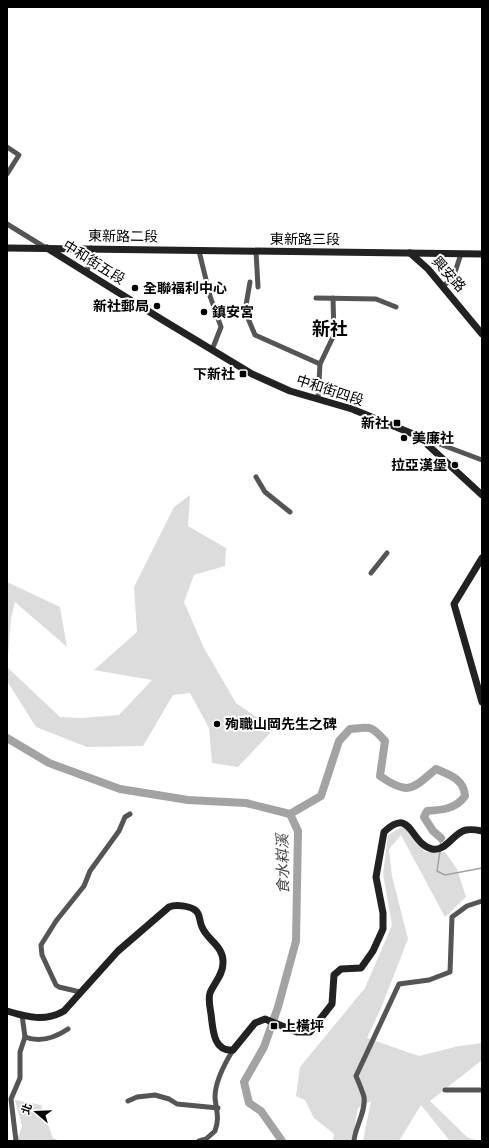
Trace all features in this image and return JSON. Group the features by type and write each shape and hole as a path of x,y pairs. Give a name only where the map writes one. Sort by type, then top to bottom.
{"street":[{"path":"7,147 19,155 7,174"},
{"path":"7,224 47,248"},
{"name":"中和街五段","path":"7,248 47,248 161,320"},
{"name":"東新路二段","path":"47,248 199,250"},
{"path":"87,273 91,248"},
{"path":"199,250 210,296 220,327 212,350"},
{"name":"東新路三段","path":"199,250 410,253"},
{"path":"256,251 258,287"},
{"path":"410,253 482,254"},
{"name":"興安路","path":"410,253 443,286 482,334"},
{"path":"443,286 453,278 461,254"},
{"path":"250,282 245,311 255,335 320,364"},
{"path":"316,298 376,299 396,306"},
{"path":"318,400 320,364 334,335 333,298"},
{"name":"中和街四段","path":"161,320 252,374 290,391 352,409 418,436 482,495"},
{"path":"418,436 482,460"},
{"path":"256,477 265,492 290,512"},
{"path":"372,573 387,553"},
{"path":"482,558 454,604 482,702"},
{"path":"80,992 59,987 56,984 42,955 41,945 56,921 84,886 90,871 119,831 124,818 130,814"},
{"path":"199,1141 206,1139 215,1131 217,1125 218,1108 215,1098 217,1085 227,1060 233,1050 255,1023 265,1019 297,1032 310,1032 332,1004 334,975 341,969 361,968 369,958 383,929 383,913 376,876 384,832 395,824 404,823 410,826 416,838 424,845 434,849 443,846 460,832 466,830 482,830"},
{"path":"354,1141 364,1098 356,1076 398,984 429,980 450,972 452,917 467,906 482,902"},
{"path":"7,1011 40,1019 54,1017 64,1010 118,951 169,906 178,905 193,910 199,915 202,928 219,947 223,956 224,962 221,974 210,994 210,1004 216,1042 224,1050 233,1050"},
{"path":"16,1141 11,1099 20,1078 20,1052 25,1037 22,1015"},
{"path":"25,1037 34,1040 40,1039 58,1035 68,1029"},
{"path":"445,1090 482,1090"},
{"path":"128,1101 137,1097 154,1095 169,1099 177,1104 218,1108"}],"shaded area":[{"path":"190,495 188,526 226,548 225,566 194,575 184,602 204,648 236,703 274,729 238,767 212,763 209,728 190,693 173,695 143,746 87,747 36,727 7,681 7,667 60,717 81,718 119,715 152,680 94,670 137,632 134,587 174,507"},
{"path":"7,582 60,607 67,647 15,602 11,619 7,667"},
{"path":"403,826 414,836 425,852 445,852 457,869 466,897 445,917 401,835 389,849 392,876 408,939 381,1008 367,1038 419,1056 459,1046 482,1043 482,1060 430,1101 467,1137 478,1141 450,1141 421,1105 399,1141 363,1141 371,1101 358,1108 352,1141 333,1141 334,1134 314,1118 305,1100 296,1096 300,1067 365,988 392,925 383,874 388,835"},
{"path":"15,1100 41,1105 53,1138 60,1141 17,1141 22,1126"}],"waterway":[{"path":"290,814 321,796 339,741 350,729 370,728 377,732 385,741 380,776 398,786 410,788 436,769 455,778 462,785 465,796 457,804 448,808 427,811 424,817 433,831 441,838"},
{"name":"食水嵙溪","path":"7,738 49,763 120,789 188,800 246,803 290,814 298,831 296,941 278,1007 264,1047 244,1082 249,1103 261,1111 282,1141"},
{"path":"440,846 441,838"},
{"path":"440,851 437,871 445,875 482,868"}],"place":[{"name":"全聯福利中心","path":"135,288"},
{"name":"新社郵局","path":"157,306"},
{"name":"鎮安宮","path":"204,312"},
{"name":"下新社","path":"243,374"},
{"name":"新社","path":"397,423"},
{"name":"美廉社","path":"404,438"},
{"name":"拉亞漢堡","path":"455,465"},
{"name":"殉職山岡先生之碑","path":"217,724"},
{"name":"上橫坪","path":"274,1026"}],"district":[{"name":"新社","path":"330,329"}]}
